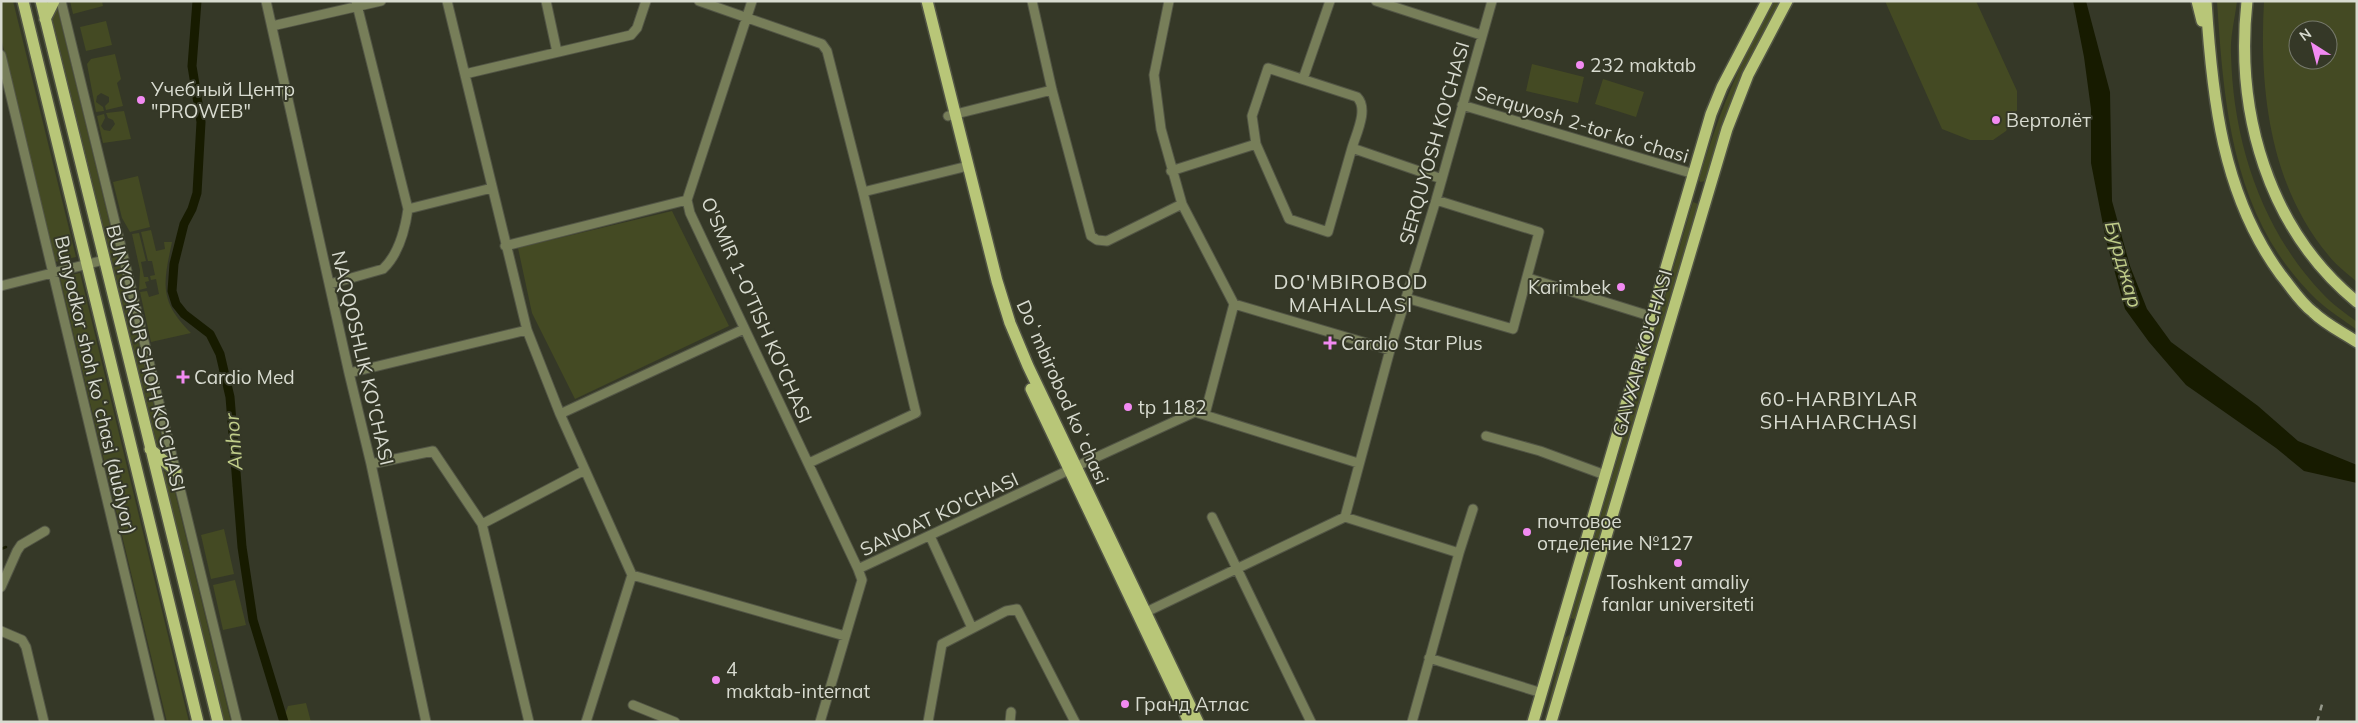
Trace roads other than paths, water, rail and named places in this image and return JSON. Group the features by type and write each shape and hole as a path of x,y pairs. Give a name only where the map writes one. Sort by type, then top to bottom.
{"main road":[{"name":"BUNYODKOR SHOH KO'CHASI","path":"23,1 198,722"},
{"name":"BUNYODKOR SHOH KO'CHASI","path":"41,1 218,722"},
{"path":"45,19 54,1"},
{"name":"Doʻmbirobod koʻchasi","path":"919,1 952,115"},
{"name":"Doʻmbirobod koʻchasi","path":"927,1 964,167 1010,323 1073,468 1142,614 1189,722"},
{"name":"GAVXAR KO'CHASI","path":"1533,722 1560,623 1653,317 1711,114 1722,87 1766,1"},
{"name":"GAVXAR KO'CHASI","path":"1551,722 1706,198 1737,101 1748,75 1787,1"},
{"path":"2197,1 2209,54 2223,148 2239,199 2270,259 2290,287 2313,313 2357,349"},
{"path":"2206,1 2209,54"},
{"path":"2247,1 2244,51 2245,82 2255,140 2270,186 2313,258 2357,302"},
{"path":"1688,193 1698,190 1706,198"},
{"path":"2313,313 2357,342"},
{"path":"150,450 176,471"},
{"name":"Doʻmbirobod koʻchasi","path":"1142,614 1198,722"},
{"path":"1560,623 1579,628"}],"street":[{"path":"62,1 237,722"},
{"name":"NAQQOSHLIK KO'CHASI","path":"266,1 330,284 348,373 371,464 426,722"},
{"path":"272,26 357,4 381,1"},
{"path":"447,1 526,330 560,414 632,575 586,722"},
{"path":"546,1 557,52"},
{"path":"465,74 631,35 639,24 646,1"},
{"path":"699,1 822,44 826,51 863,192 916,413 809,463"},
{"name":"O'SMIR 1-O'TISH KO'CHASI","path":"752,1 687,200 690,213 858,570"},
{"path":"1032,1 1052,90 1093,239 1107,241 1182,204"},
{"path":"1169,1 1154,75 1161,129 1171,171 1182,204 1234,304 1205,414 1358,463"},
{"path":"1303,79 1330,1"},
{"path":"1376,1 1481,35"},
{"name":"SERQUYOSH KO'CHASI","path":"1345,517 1390,350 1436,200 1492,1"},
{"path":"330,284 383,269 388,264 404,234 408,209 357,4"},
{"name":"Bunyodkor shoh koʻchasi (dublyor)","path":"1,55 160,722"},
{"path":"1268,68 1303,79 1360,100 1363,110 1328,232 1289,219 1256,144 1252,116 1268,68"},
{"path":"952,115 1052,90"},
{"name":"Serquyosh 2-tor koʻchasi","path":"1462,105 1694,174"},
{"path":"1171,171 1256,144"},
{"path":"1352,148 1442,179"},
{"path":"863,192 964,167"},
{"path":"408,209 492,188"},
{"path":"505,246 687,200"},
{"path":"1406,298 1513,329 1539,232 1436,200"},
{"path":"1,286 104,260"},
{"path":"1528,278 1653,317"},
{"path":"1234,304 1390,350"},
{"path":"560,414 744,329"},
{"path":"348,373 526,330"},
{"name":"SANOAT KO'CHASI","path":"820,722 862,580 858,570 1195,412 1205,414"},
{"path":"1486,436 1540,451 1605,475"},
{"path":"371,464 433,451 482,524 529,722"},
{"path":"482,524 585,470"},
{"path":"1412,722 1473,509"},
{"path":"1212,517 1311,722"},
{"path":"1142,614 1345,517 1459,553"},
{"path":"1,587 17,551 22,545 45,531"},
{"path":"930,536 972,628"},
{"path":"632,575 845,636"},
{"path":"928,722 942,644 1006,612 1017,609 1075,722"},
{"path":"1,630 18,638 26,647 44,722"},
{"path":"1429,658 1542,693"},
{"path":"633,705 676,722"}],"water":[{"name":"Бурджар","path":"2073,1 2086,1 2110,92 2112,201 2130,266 2147,309 2171,342 2258,406 2298,441 2357,465 2357,483 2304,471 2276,448 2186,385 2149,342 2125,309 2106,240 2091,163 2091,109 2084,57"}],"waterway":[{"name":"Anhor","path":"197,1 192,66 201,122 197,193 192,209 184,224 174,264 172,291 176,304 184,314 210,334 220,354 230,397 242,547 253,620 284,722"},
{"path":"1,549 6,547"}],"railway":[{"path":"2317,722 2323,701"}],"place":[{"name":"232 maktab","path":"1580,65"},
{"name":"Учебный Центр \"PROWEB\"","path":"141,100"},
{"name":"Вертолёт","path":"1996,120"},
{"name":"Karimbek","path":"1621,287"},
{"name":"Cardio Star Plus","path":"1330,343"},
{"name":"Cardio Med","path":"183,377"},
{"name":"tp 1182","path":"1128,407"},
{"name":"почтовое отделение №127","path":"1527,532"},
{"name":"Toshkent amaliy fanlar universiteti","path":"1678,563"},
{"name":"4 maktab-internat","path":"716,680"},
{"name":"Гранд Атлас","path":"1125,704"}],"district":[{"name":"DO'MBIROBOD MAHALLASI","path":"1351,292"},
{"name":"60-HARBIYLAR SHAHARCHASI","path":"1839,410"}]}
